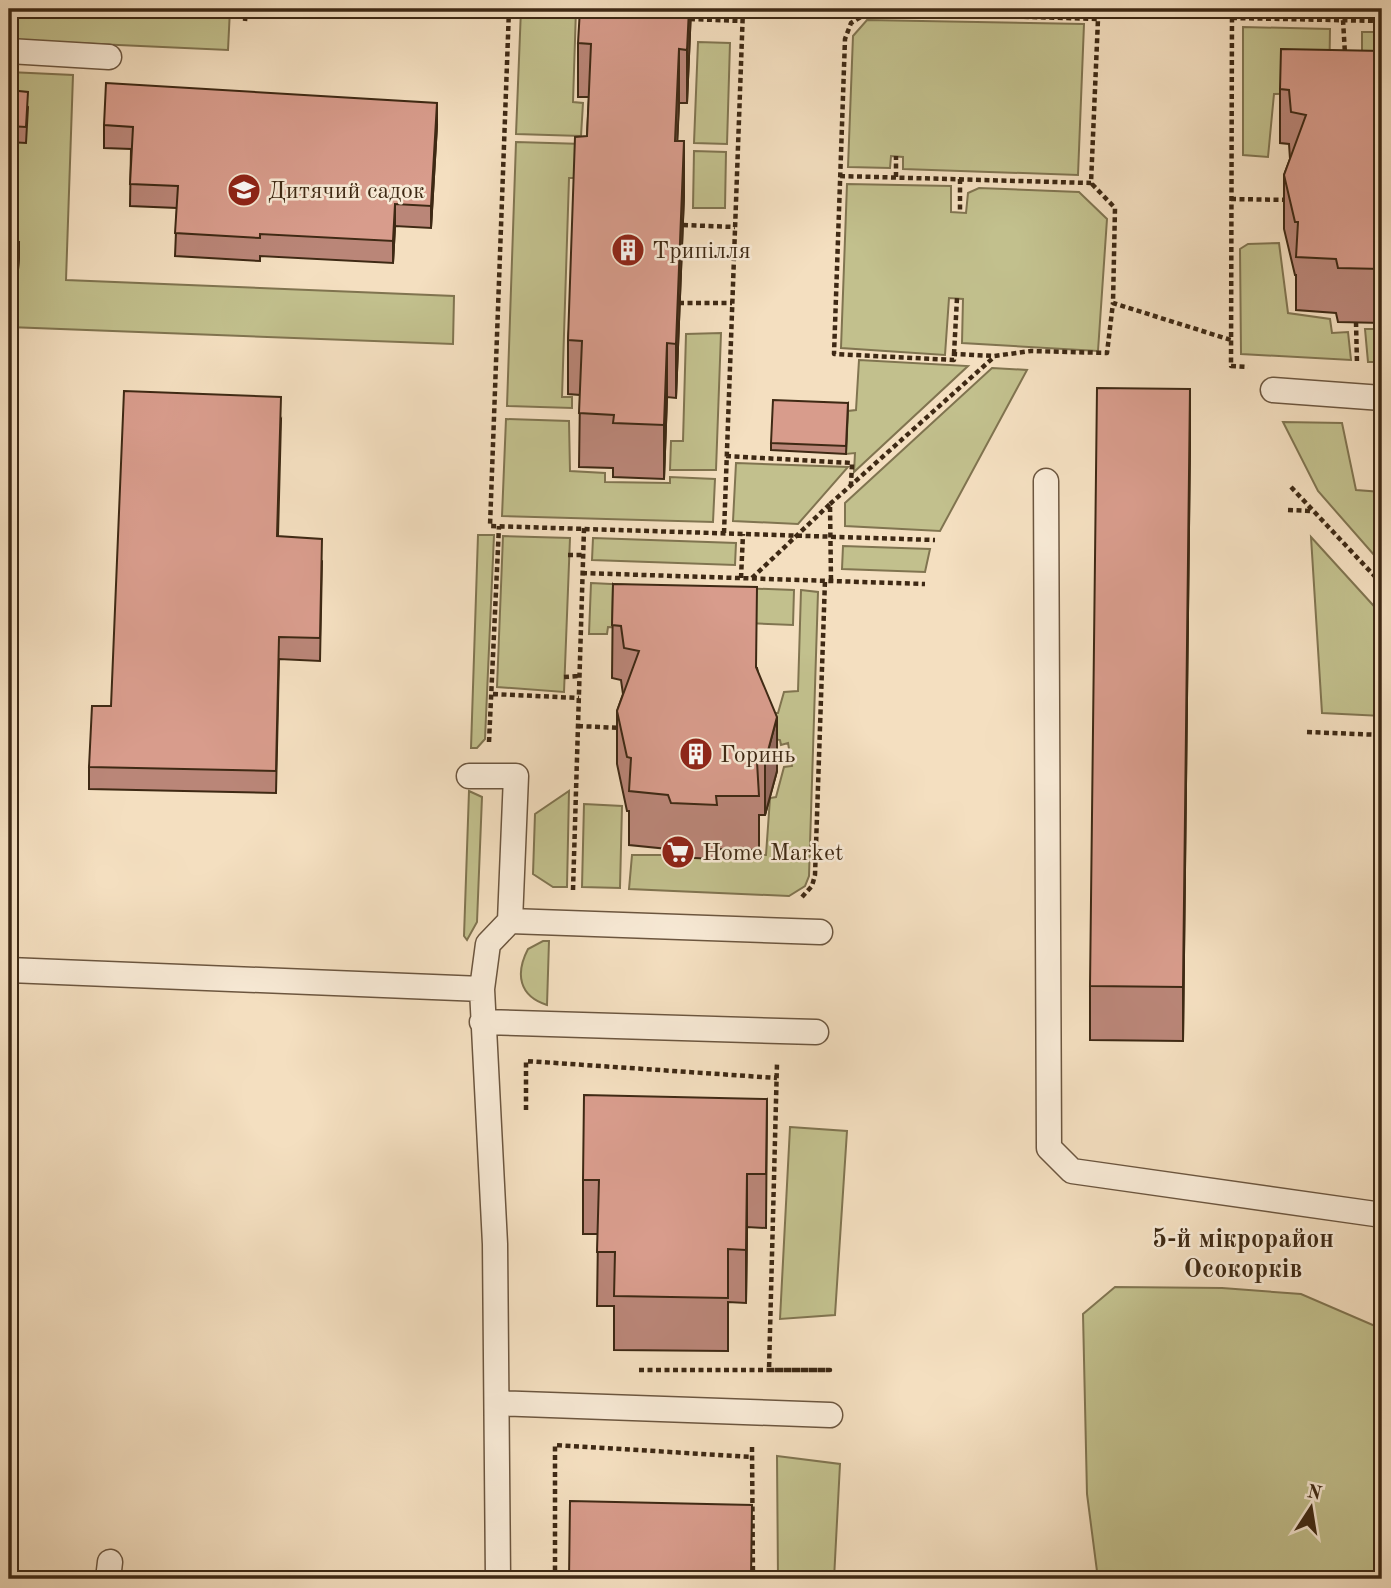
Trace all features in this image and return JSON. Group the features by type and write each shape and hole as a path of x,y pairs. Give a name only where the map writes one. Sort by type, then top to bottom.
{"lane":[{"path":"9,51 109,57"},
{"path":"1273,390 1382,398"},
{"path":"1046,481 1049,1148 1072,1171 1382,1215"},
{"path":"469,776 516,775 510,921 488,944 482,989 495,1244 498,1579"},
{"path":"510,921 820,932"},
{"path":"9,970 482,989"},
{"path":"482,1022 816,1032"},
{"path":"497,1403 830,1415"}],"path":[{"path":"245,21 246,9"},
{"path":"509,9 490,526 935,540"},
{"path":"724,533 743,9"},
{"path":"1232,9 1231,366 1256,367"},
{"path":"957,298 954,360 834,354 845,39 851,23 869,12 1098,19 1091,183"},
{"path":"1232,18 1382,21"},
{"path":"691,19 742,22"},
{"path":"1343,20 1345,62"},
{"path":"896,156 896,177"},
{"path":"840,176 1091,183 1115,208 1113,303 1107,353 1031,351 994,356 954,354"},
{"path":"960,179 960,212"},
{"path":"1231,199 1298,200"},
{"path":"683,225 735,227"},
{"path":"679,303 732,303"},
{"path":"1113,303 1231,340"},
{"path":"1356,322 1357,370"},
{"path":"751,578 994,356"},
{"path":"726,456 852,463 850,485"},
{"path":"1291,487 1382,584"},
{"path":"799,899 812,886 815,875 831,504"},
{"path":"1288,510 1313,511"},
{"path":"482,751 490,740 499,526"},
{"path":"572,922 584,528"},
{"path":"741,578 743,534"},
{"path":"568,555 583,555"},
{"path":"582,573 925,584"},
{"path":"699,577 699,589"},
{"path":"564,677 579,676"},
{"path":"493,694 579,698"},
{"path":"578,726 630,729"},
{"path":"1307,732 1382,735"},
{"path":"631,1370 830,1370 769,1370 776,1078 778,1031"},
{"path":"526,1115 526,1061 776,1078"},
{"path":"555,1579 555,1445 752,1457 753,1579"}],"shaded area":[{"path":"9,9 230,9 228,50 9,40"},
{"path":"521,9 576,9 573,102 583,103 581,136 516,134"},
{"path":"867,20 1084,24 1078,175 903,169 903,157 891,156 890,168 848,167 853,36"},
{"path":"1243,27 1330,29 1329,93 1274,94 1268,157 1243,155"},
{"path":"1362,32 1382,32 1382,95 1362,95"},
{"path":"698,42 730,43 727,144 694,143"},
{"path":"9,72 73,75 66,280 454,296 453,344 9,327"},
{"path":"516,142 583,144 582,178 569,178 562,397 572,397 572,408 507,406"},
{"path":"694,151 726,152 725,208 693,208"},
{"path":"847,184 951,186 951,212 966,213 968,193 979,188 1079,192 1107,219 1098,351 962,343 963,299 949,298 945,355 841,348"},
{"path":"1279,243 1288,313 1330,319 1332,333 1348,332 1351,360 1241,354 1240,249 1248,244"},
{"path":"1365,329 1382,329 1382,362 1368,362"},
{"path":"721,333 716,470 670,470 671,441 683,441 686,334"},
{"path":"859,360 968,366 854,472 855,453 846,454 848,411 856,410"},
{"path":"992,368 1027,370 940,531 845,526 845,503"},
{"path":"506,419 569,421 570,471 605,473 605,482 670,483 670,477 715,479 713,522 502,516"},
{"path":"1283,422 1342,423 1356,490 1382,492 1382,564 1318,491"},
{"path":"736,463 848,467 798,524 733,521"},
{"path":"478,535 494,535 485,739 477,748 471,748"},
{"path":"503,536 570,538 564,692 497,687"},
{"path":"1311,537 1382,615 1382,716 1322,713"},
{"path":"593,538 736,543 735,565 592,560"},
{"path":"843,546 930,549 925,572 842,569"},
{"path":"591,583 690,588 665,629 608,627 607,634 589,634"},
{"path":"713,587 794,590 793,625 746,623"},
{"path":"801,590 818,592 809,876 805,886 789,896 629,889 632,855 766,855 770,798 776,797 784,767 792,766 788,743 781,745 780,740 774,739 773,713 778,713 784,692 798,691"},
{"path":"469,791 482,797 477,922 467,940 464,936"},
{"path":"569,791 567,887 553,887 533,874 535,814"},
{"path":"584,804 622,806 620,888 582,887"},
{"path":"543,941 549,941 547,1005 530,996 522,983 521,975 528,949"},
{"path":"790,1127 847,1131 835,1315 780,1319"},
{"path":"1115,1287 1222,1288 1301,1294 1382,1329 1382,1579 1098,1579 1087,1494 1083,1314"},
{"path":"777,1456 840,1464 834,1579 778,1579"}],"building":[{"name":"Трипілля","path":"580,9 689,9 687,50 679,49 675,141 684,141 676,344 667,343 664,425 613,423 614,415 579,413 582,341 568,340 575,137 587,136 591,44 578,43"},
{"path":"1281,49 1382,51 1382,269 1338,268 1336,259 1296,257 1298,222 1295,222 1284,175 1306,115 1291,112 1289,90 1280,89"},
{"path":"106,83 437,103 431,206 395,204 393,241 260,234 260,238 175,233 178,186 130,184 133,127 104,125"},
{"path":"9,90 28,92 26,127 9,126"},
{"path":"9,241 19,242 16,279 9,279"},
{"path":"1097,388 1190,389 1183,987 1090,986"},
{"path":"124,391 281,397 277,536 322,539 320,638 279,637 276,771 89,767 92,706 111,706"},
{"path":"773,400 848,403 846,446 771,443"},
{"name":"Горинь","path":"613,584 757,587 756,667 777,717 765,762 757,762 759,796 716,796 717,805 671,803 668,795 629,791 631,758 627,757 617,711 639,651 624,648 621,626 612,625"},
{"path":"584,1095 767,1099 766,1174 747,1174 746,1250 728,1249 728,1298 614,1296 615,1252 597,1252 599,1180 583,1180"},
{"path":"570,1501 752,1505 751,1579 569,1579"}],"place":[{"name":"Дитячий садок","path":"244,190"},
{"name":"Трипілля","path":"628,250"},
{"name":"Горинь","path":"696,754"},
{"name":"Home Market","path":"678,852"}],"district":[{"name":"5-й мікрорайон Осокорків","path":"1243,1253"}]}
